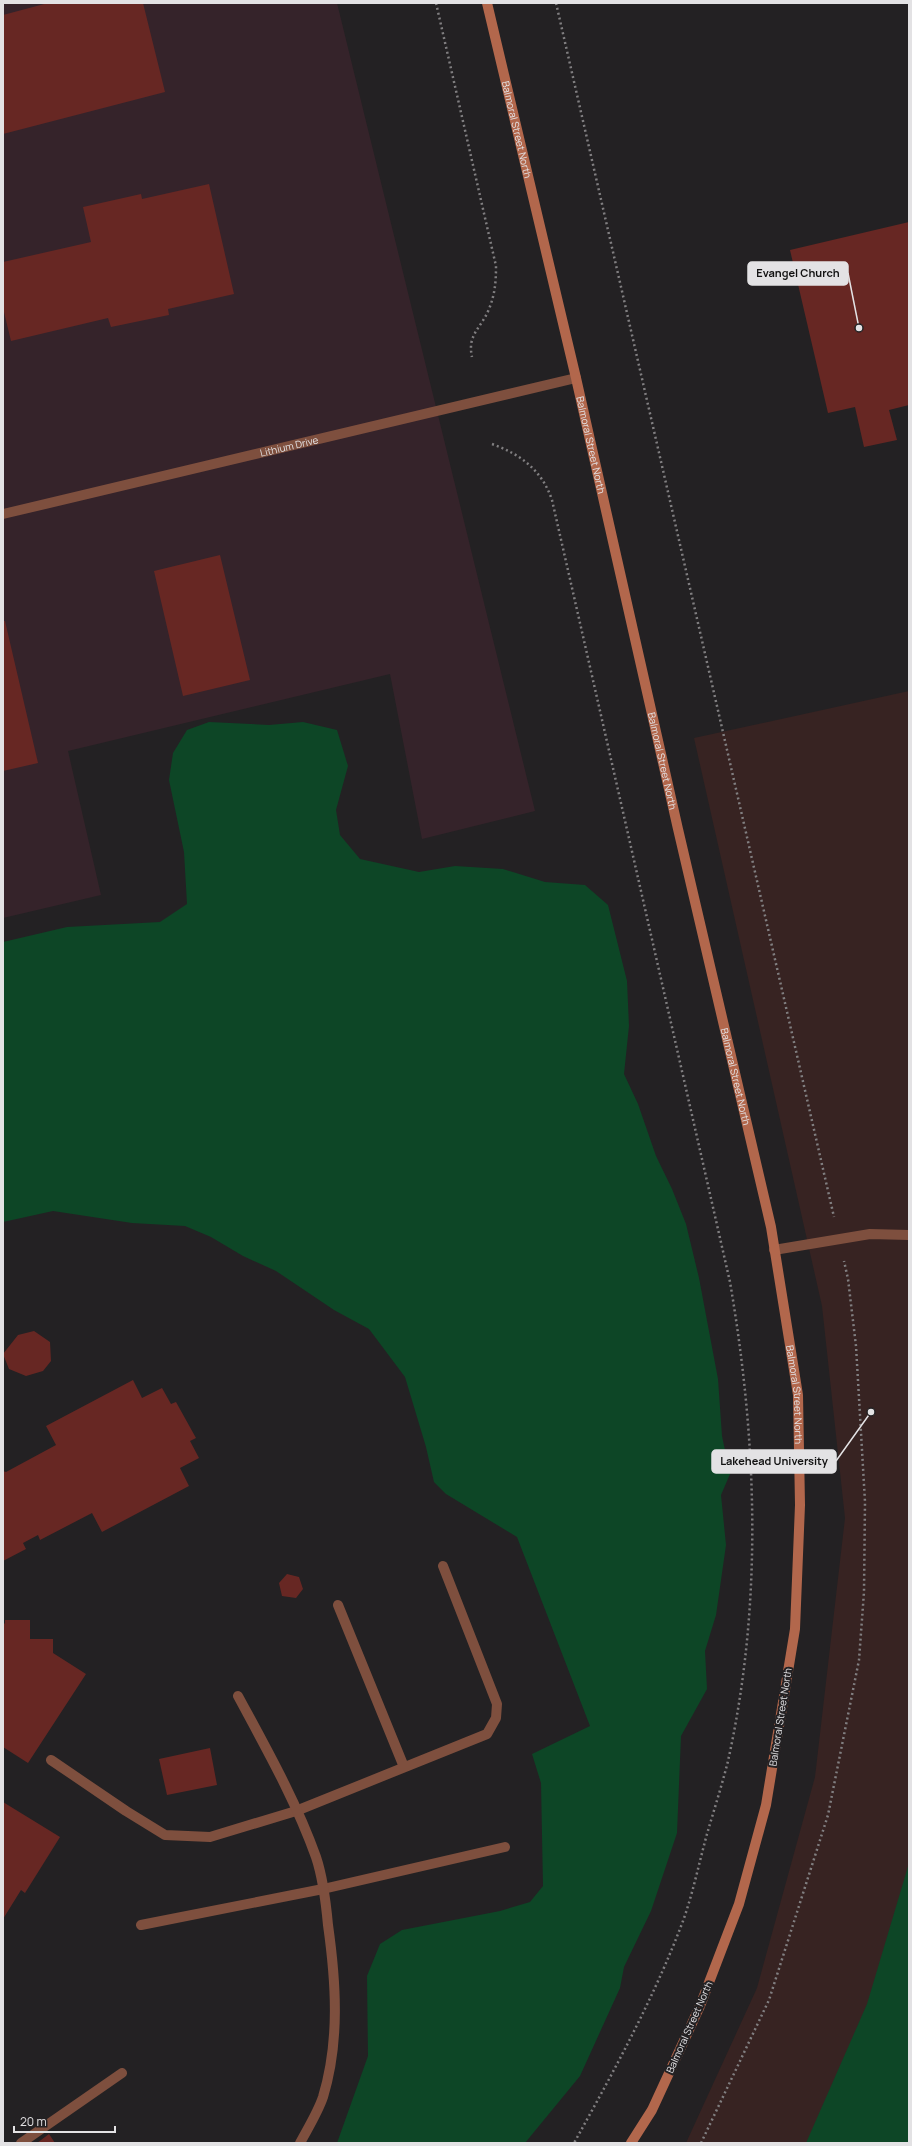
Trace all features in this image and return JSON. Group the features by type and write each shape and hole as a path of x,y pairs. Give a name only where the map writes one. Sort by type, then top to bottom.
{"main road":[{"name":"Balmoral Street North","path":"487,3 576,378 678,829 771,1227 798,1395 800,1505 795,1629 766,1805 739,1904 700,2006 652,2110 631,2143"}],"street":[{"name":"Lithium Drive","path":"3,514 576,378"},
{"path":"774,1250 870,1234 909,1235"},
{"path":"51,1760 126,1811 165,1835 210,1837 296,1811 487,1734 496,1718 497,1704 443,1566"},
{"path":"338,1605 404,1767"},
{"path":"238,1696 277,1767 316,1858 323,1889 335,1976 333,2042 330,2070 322,2098 300,2143"},
{"path":"141,1925 323,1889 505,1847"},
{"path":"21,2143 122,2072"}],"path":[{"path":"436,3 496,266 496,289 488,310 469,346 472,357"},
{"path":"492,444 512,451 531,466 547,483 552,500 730,1282 742,1351 752,1480 751,1595 742,1677 728,1761 683,1920 625,2051 574,2143"}],"shaded area":[{"path":"3,3 337,3 535,811 422,839 390,674 68,751 101,895 3,918"},
{"path":"909,691 909,2143 686,2143 757,1988 815,1777 845,1518 822,1306 694,738"}],"green space":[{"path":"209,722 269,725 303,722 337,730 348,766 336,810 340,835 360,859 419,872 455,866 503,869 545,882 585,885 608,905 627,981 629,1026 624,1074 638,1104 656,1156 672,1189 686,1224 699,1278 718,1379 722,1436 730,1474 721,1495 726,1545 716,1615 705,1651 707,1689 681,1736 677,1833 651,1911 624,1967 620,1988 580,2076 525,2143 337,2143 368,2056 367,1976 380,1944 402,1930 500,1911 530,1902 543,1886 541,1783 532,1754 590,1726 517,1537 446,1494 434,1482 426,1447 405,1377 369,1329 334,1310 276,1271 243,1256 211,1237 185,1226 132,1223 53,1211 3,1222 3,942 67,927 160,922 187,904 184,852 169,780 173,753 187,730"},
{"path":"909,1863 909,2143 806,2143 867,2004"}],"building":[{"path":"48,3 143,3 165,92 3,134 3,15"},
{"path":"209,184 234,294 168,309 169,315 111,327 108,318 11,341 3,308 3,262 91,242 83,207 141,194 142,199"},
{"path":"909,222 909,405 889,410 897,440 864,447 855,407 828,413 790,250"},
{"path":"220,555 250,680 183,696 154,571"},
{"path":"3,621 5,621 38,763 3,771"},
{"path":"34,1331 50,1342 51,1361 43,1371 26,1376 9,1369 3,1354 18,1335"},
{"path":"133,1380 142,1398 162,1388 171,1404 176,1402 196,1438 190,1441 199,1458 180,1468 189,1486 102,1532 92,1513 40,1540 38,1535 23,1543 26,1549 3,1561 3,1471 6,1472 56,1445 46,1426"},
{"path":"287,1574 299,1577 303,1589 296,1598 282,1596 279,1583"},
{"path":"5,1620 30,1620 30,1639 53,1639 53,1653 86,1674 28,1763 3,1747 3,1622 5,1624"},
{"path":"210,1748 217,1785 167,1795 159,1759"},
{"path":"3,1802 60,1837 25,1893 21,1890 3,1919"},
{"path":"49,2134 55,2143 37,2143"}],"place":[{"name":"Evangel Church","path":"859,328"},
{"name":"Lakehead University","path":"871,1412"}]}
